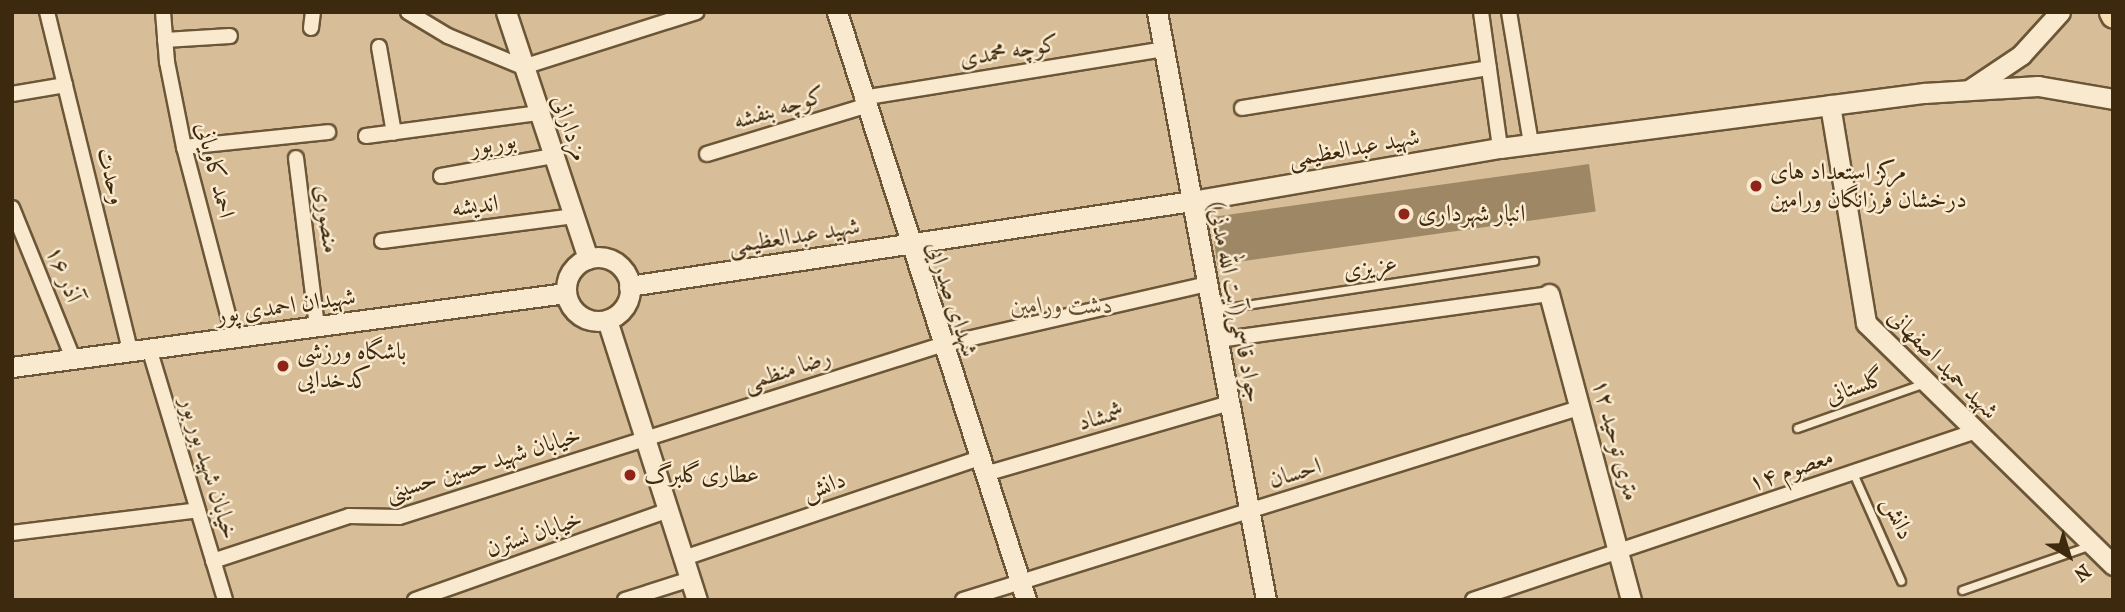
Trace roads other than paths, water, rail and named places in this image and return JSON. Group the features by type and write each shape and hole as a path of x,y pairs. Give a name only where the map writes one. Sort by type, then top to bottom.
{"street":[{"name":"وحدت","path":"47,12 140,350"},
{"name":"احمد کاویانی","path":"163,12 165,40 184,147 234,337"},
{"path":"311,28 313,12"},
{"path":"408,12 448,36 523,67 696,12"},
{"name":"مزدارانی","path":"506,12 588,259"},
{"name":"شهدای صدرایی","path":"837,12 908,243 1023,591"},
{"name":"جواد قاسمی(آیت الله مدنی)","path":"1157,12 1266,600"},
{"path":"1481,12 1500,148"},
{"path":"1509,12 1531,144"},
{"name":"شهید عبدالعظیمی","path":"629,286 1192,201 1500,148 1968,90 2021,55 2060,12"},
{"path":"165,40 230,36"},
{"path":"379,47 394,133"},
{"name":"کوچه محمدی","path":"863,102 1163,49"},
{"path":"1242,107 1489,68"},
{"path":"12,94 65,85"},
{"path":"1968,90 2038,86 2113,99"},
{"name":"کوچه بنفشه","path":"707,154 863,102"},
{"name":"شهید حمید اصفهانی","path":"1830,105 1866,323 2113,565"},
{"path":"366,136 539,113"},
{"path":"184,147 328,132"},
{"name":"بوربور","path":"441,176 553,156"},
{"name":"منصوری","path":"296,159 317,326"},
{"name":"۱۶ آذر","path":"12,208 73,358"},
{"name":"اندیشه","path":"382,240 574,216"},
{"path":"588,259 612,261 622,268 629,286 626,304 607,320 583,318 573,310 566,293 569,275 588,259"},
{"name":"رضا منظمی","path":"646,439 942,345 1207,284"},
{"name":"شهیدان احمدی پور","path":"12,367 566,293"},
{"path":"1218,340 1549,294"},
{"name":"۱۲ متری توحید","path":"1549,294 1582,407 1631,600"},
{"path":"607,320 697,600"},
{"name":"خیابان شهید بور بور","path":"140,350 198,510 225,600"},
{"name":"شمشاد","path":"982,466 1229,403"},
{"name":"احسان","path":"963,600 1023,591 1250,511 1582,407"},
{"name":"۱۴ معصوم","path":"1473,600 1620,553 1976,431"},
{"name":"خیابان شهید حسین حسینی","path":"213,561 349,516 399,517 646,439"},
{"name":"دانش","path":"684,558 982,466"},
{"path":"12,533 198,510"},
{"name":"خیابان نسترن","path":"415,600 669,510"},
{"path":"625,600 691,579"}],"lane":[{"name":"عزیزی","path":"1212,310 1534,261"},
{"name":"گلستانی","path":"1797,428 1926,382"},
{"name":"دانش","path":"1853,473 1901,581"},
{"path":"1962,590 2091,545"}],"place":[{"name":"مرکز استعداد های درخشان فرزانگان ورامین","path":"1756,186"},
{"name":"انبار شهرداری","path":"1404,214"},
{"name":"باشگاه ورزشی کدخدایی","path":"283,366"},
{"name":"عطاری‌گلبرگ","path":"630,475"}],"park label":[{"name":"دشت ورامین","path":"1062,306"}]}
